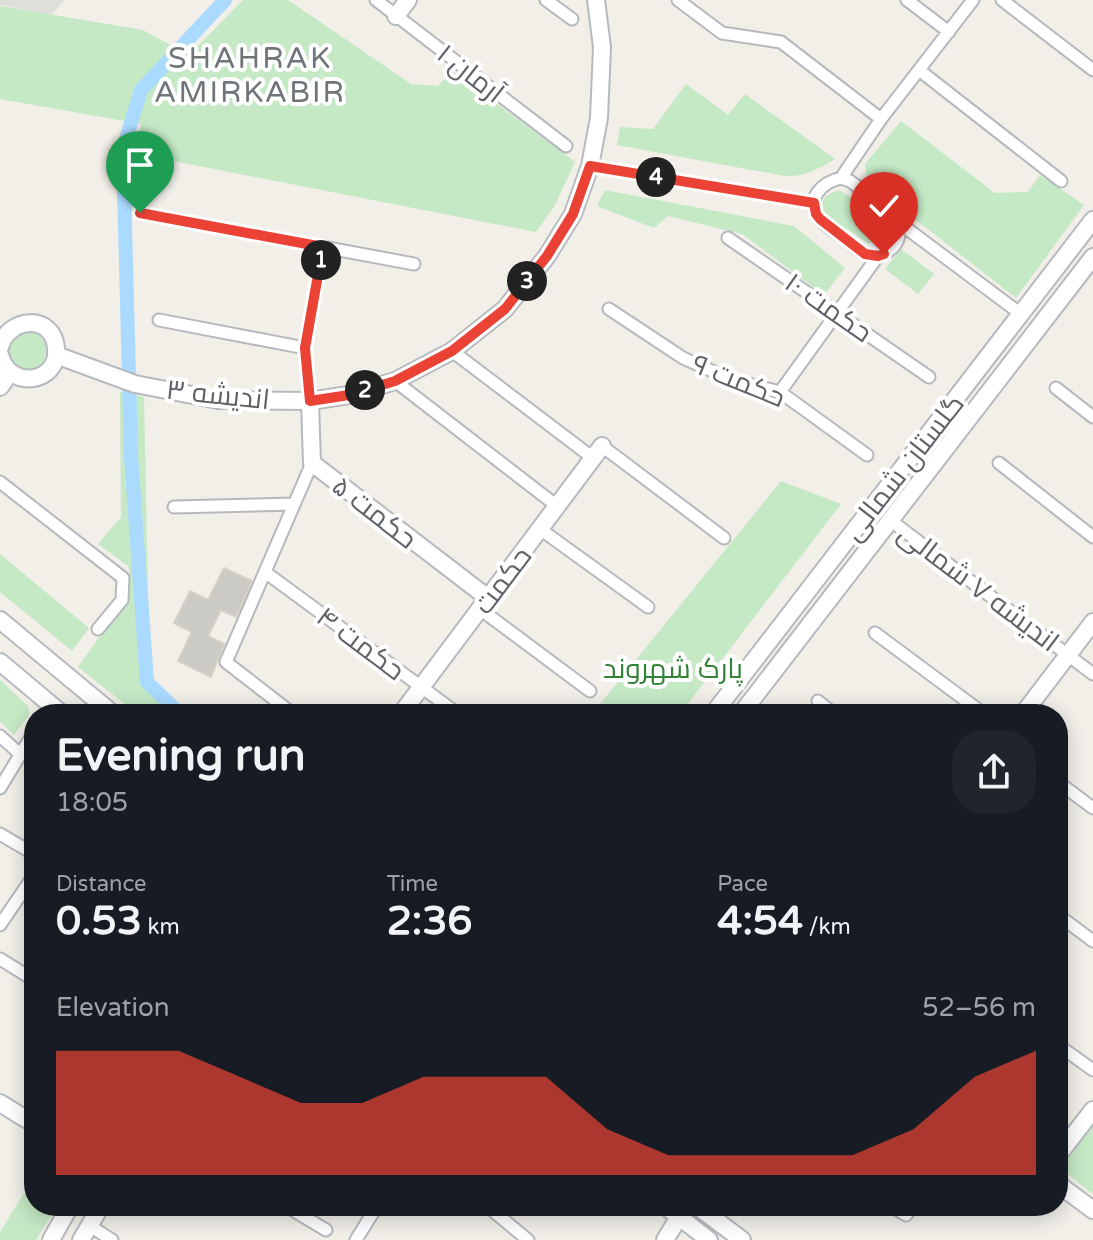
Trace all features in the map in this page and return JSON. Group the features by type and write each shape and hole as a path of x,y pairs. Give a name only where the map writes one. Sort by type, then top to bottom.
{"street":[{"name":"آرمان ۱","path":"376,0 566,146"},
{"path":"396,16 408,0"},
{"path":"546,0 572,19"},
{"name":"اندیشه ۳","path":"56,355 135,384 218,400 310,401 349,395 395,381 452,351 505,309 547,256 573,214 590,166 599,118 602,47 596,0"},
{"path":"678,0 722,33 781,42 881,119"},
{"path":"907,0 949,32"},
{"path":"841,178 881,119 973,0"},
{"path":"1002,0 1093,70"},
{"path":"919,70 1061,181"},
{"path":"590,166 814,203"},
{"path":"780,392 878,256 890,251 898,241 900,228 895,216 850,181 841,178 821,186 814,203 820,219 865,254 878,256"},
{"path":"140,213 414,264"},
{"name":"گلستان شمالی","path":"721,704 1093,220"},
{"path":"898,222 1021,314"},
{"name":"حکمت ۱۰","path":"728,238 929,377"},
{"path":"310,401 305,348 323,247"},
{"name":"گلستان شمالی","path":"749,704 1093,257"},
{"name":"حکمت ۹","path":"609,309 683,358 732,380 780,392 867,455"},
{"path":"159,320 305,348"},
{"path":"0,355 10,373 24,379 39,377 50,369 56,355 55,341 39,325 25,323 11,328 2,336"},
{"path":"452,351 724,538"},
{"path":"0,387 10,373"},
{"path":"395,381 557,506"},
{"path":"1056,388 1093,417"},
{"name":"حکمت ۵","path":"310,401 312,463 590,691"},
{"name":"حکمت","path":"408,704 598,452"},
{"path":"280,704 226,662 312,463"},
{"path":"999,463 1093,537"},
{"path":"0,482 123,578 122,600 98,629"},
{"path":"174,507 294,504"},
{"path":"873,507 890,520"},
{"name":"اندیشه ۷ شمالی","path":"890,520 1093,674"},
{"path":"540,529 648,607"},
{"name":"حکمت ۴","path":"265,572 444,704"},
{"path":"0,620 101,704"},
{"path":"1031,704 1093,622"},
{"path":"875,633 971,704"},
{"path":"0,662 45,704"},
{"path":"818,701 822,704"},
{"path":"0,736 21,755"},
{"path":"0,788 24,750"},
{"path":"1068,789 1093,808"},
{"path":"0,834 24,848"},
{"path":"0,925 24,890"},
{"path":"1068,922 1093,941"},
{"path":"0,959 24,974"},
{"path":"1068,1052 1093,1070"},
{"path":"0,1103 24,1118"},
{"path":"1068,1142 1093,1110"},
{"path":"1068,1191 1093,1210"},
{"path":"51,1240 64,1216"},
{"path":"303,1216 326,1230"},
{"path":"356,1240 371,1216"},
{"path":"499,1216 528,1240"},
{"path":"710,1216 742,1240"},
{"path":"665,1240 679,1217 709,1240"},
{"path":"86,1233 112,1240"}],"shaded area":[{"path":"0,0 64,0 52,15 0,5"}],"green space":[{"path":"243,0 288,0 411,84 438,86 453,71 575,162 554,207 536,232 137,154 141,124 0,99 0,6 143,30 189,55"},
{"path":"686,84 728,115 745,94 835,159 805,174 785,176 617,145 620,127 653,129"},
{"path":"901,121 995,193 1028,192 1040,175 1084,205 1016,298 870,184 865,164"},
{"path":"605,190 794,226 845,268 824,295 742,234 668,216 654,228 597,206"},
{"path":"840,190 885,226 883,236 877,243 867,243 824,214 822,205 825,198"},
{"path":"901,249 934,274 918,294 885,269"},
{"path":"26,331 40,337 46,351 40,365 26,371 12,365 6,351 12,337"},
{"path":"120,392 144,397 150,692 165,704 124,704 78,667 129,596 129,567 98,544 121,517"},
{"name":"پارک شهروند","path":"781,481 841,504 688,704 600,704"},
{"path":"0,554 89,628 72,651 0,592"},
{"path":"0,680 26,704 24,722 14,735 0,722"},
{"path":"1093,1125 1092,1194 1068,1174 1068,1159"},
{"path":"24,1193 24,1216 51,1216 36,1240 0,1240 0,1232"}],"building":[{"path":"224,568 252,581 236,617 221,610 208,636 224,644 211,677 178,661 192,632 174,623 190,591 208,600"}],"waterway":[{"path":"170,704 147,682 131,456 123,149 141,90 225,0"}],"district":[{"name":"SHAHRAK AMIRKABIR","path":"250,75"}],"route":[{"path":"140,213 323,247 305,348 310,401 349,395 395,381 452,351 505,309 547,256 573,214 590,166 814,203 820,219 865,254 884,254"}]}
